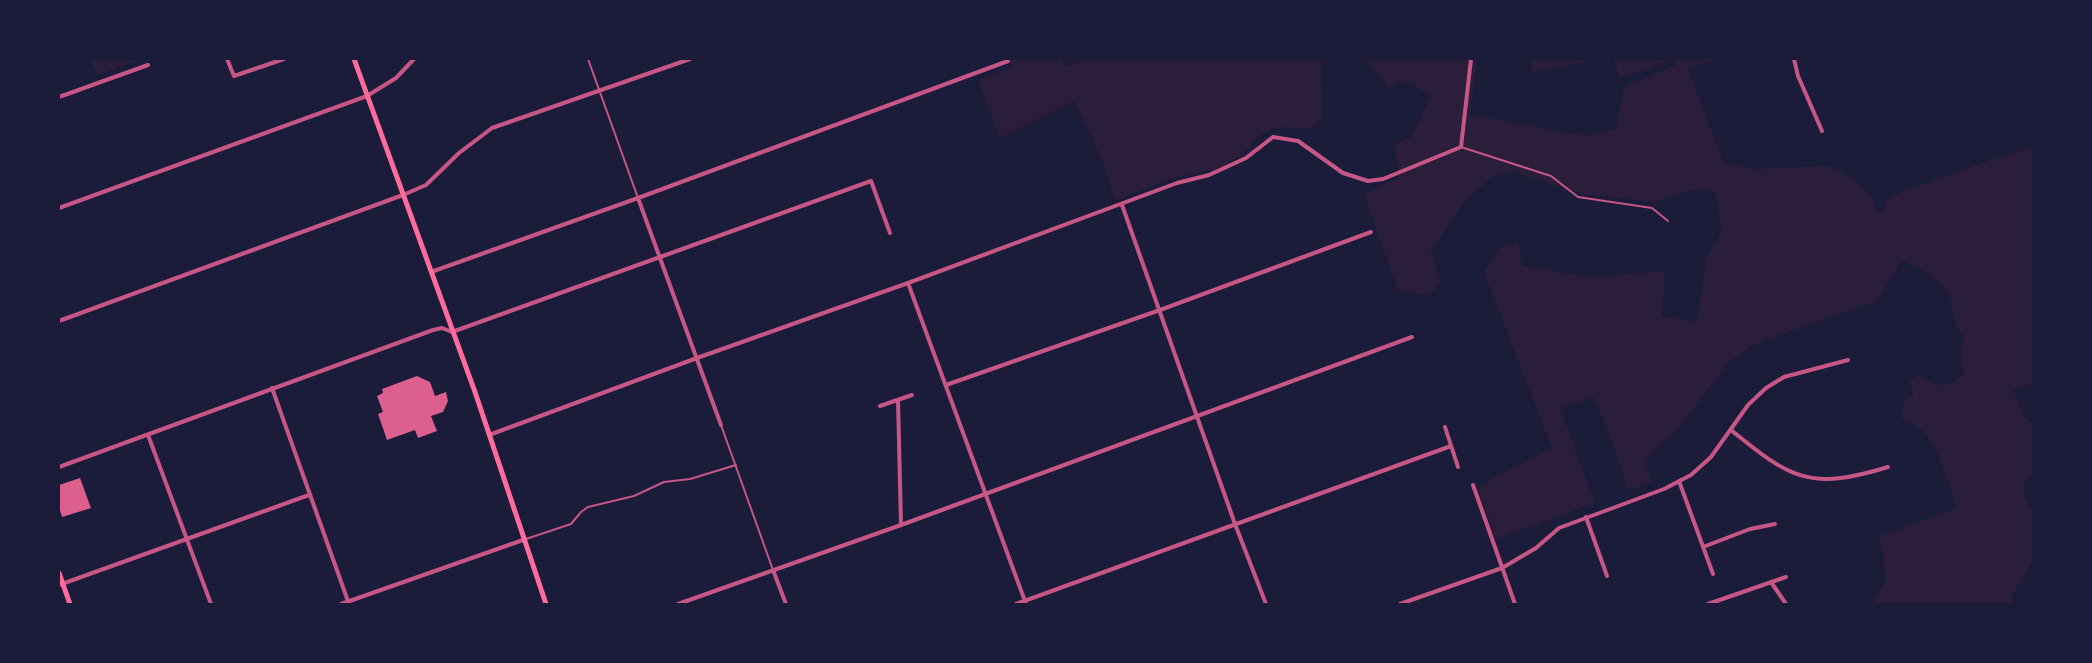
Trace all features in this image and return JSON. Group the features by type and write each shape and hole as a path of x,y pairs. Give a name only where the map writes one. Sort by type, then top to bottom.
{"main road":[{"path":"354,59 489,435 546,604"},
{"path":"59,573 61,585 70,604"}],"street":[{"path":"228,59 234,76 284,59"},
{"path":"59,208 367,96 396,78 414,59"},
{"path":"59,321 403,195 426,185 459,153 492,128 600,92 690,59"},
{"path":"489,435 1178,183 1209,175 1246,158 1273,137 1298,141 1343,173 1368,181 1383,179 1461,147 1471,59"},
{"path":"1794,59 1798,76 1822,131"},
{"path":"431,272 638,198 1008,61"},
{"path":"59,97 148,65"},
{"path":"59,467 433,330 442,328 452,332 871,181 890,233"},
{"path":"638,198 721,424"},
{"path":"1122,205 1266,604"},
{"path":"946,385 1160,310 1372,232"},
{"path":"908,283 1025,603"},
{"path":"678,604 901,525 1412,337"},
{"path":"1400,604 1502,568 1536,548 1559,528 1664,489 1692,474 1710,457 1748,405 1766,388 1784,377 1848,360"},
{"path":"272,388 348,603"},
{"path":"880,406 912,395"},
{"path":"898,400 901,525"},
{"path":"1445,427 1458,467"},
{"path":"1731,430 1764,457 1793,474 1816,480 1845,479 1888,467"},
{"path":"148,435 210,604"},
{"path":"1016,604 1025,603 1451,446"},
{"path":"1679,481 1713,574"},
{"path":"1473,485 1514,604"},
{"path":"61,585 309,495"},
{"path":"1586,517 1607,576"},
{"path":"1703,547 1750,529 1775,524"},
{"path":"341,604 523,540"},
{"path":"774,570 786,604"},
{"path":"1708,604 1786,577"},
{"path":"1771,582 1786,604"}],"lane":[{"path":"588,59 638,198"},
{"path":"1461,147 1551,176 1578,197 1652,208 1668,221"},
{"path":"721,424 774,570"},
{"path":"523,540 571,524 588,507 634,496 664,482 690,479 736,465"}],"shaded area":[{"path":"91,59 141,59 97,75"},
{"path":"1009,59 1061,59 1065,67 1089,59 1321,59 1322,118 1309,129 1277,127 1259,136 1242,155 1217,169 1173,178 1115,201 1104,165 1075,101 1000,138 978,80 1012,68"},
{"path":"1365,59 1477,59 1470,115 1585,136 1616,129 1624,87 1676,65 1674,59 1716,59 1688,69 1724,164 1758,169 1827,166 1849,176 1871,196 1877,213 1883,211 1886,201 1891,196 2004,155 2033,148 2033,383 2013,390 2024,416 2033,425 2033,473 2023,484 2025,498 2033,512 2033,560 2011,597 2011,604 1872,604 1885,582 1884,558 1879,536 1957,508 1941,461 1932,443 1922,430 1901,418 1905,399 1914,395 1909,380 1918,375 1932,383 1942,385 1952,382 1965,373 1961,355 1964,337 1955,321 1950,297 1943,284 1923,270 1901,261 1878,300 1750,346 1728,363 1681,425 1644,460 1652,482 1629,490 1604,420 1593,397 1560,408 1595,503 1496,539 1477,487 1552,448 1484,272 1499,249 1519,243 1522,266 1591,277 1665,271 1662,317 1697,322 1706,260 1722,231 1715,192 1696,189 1653,202 1583,194 1513,172 1493,176 1463,203 1431,252 1441,282 1429,296 1398,290 1363,192 1371,192 1399,178 1395,145 1402,140 1412,137 1431,95 1403,80 1389,88"},
{"path":"1530,59 1584,59 1584,62 1533,72"},
{"path":"1613,59 1671,59 1671,60 1620,78"}],"building":[{"path":"417,376 430,382 435,396 446,392 448,401 443,412 431,416 437,431 418,438 415,430 387,440 378,414 383,412 377,396 383,393 382,389"},
{"path":"80,478 91,508 62,517 59,507 59,485"}]}
